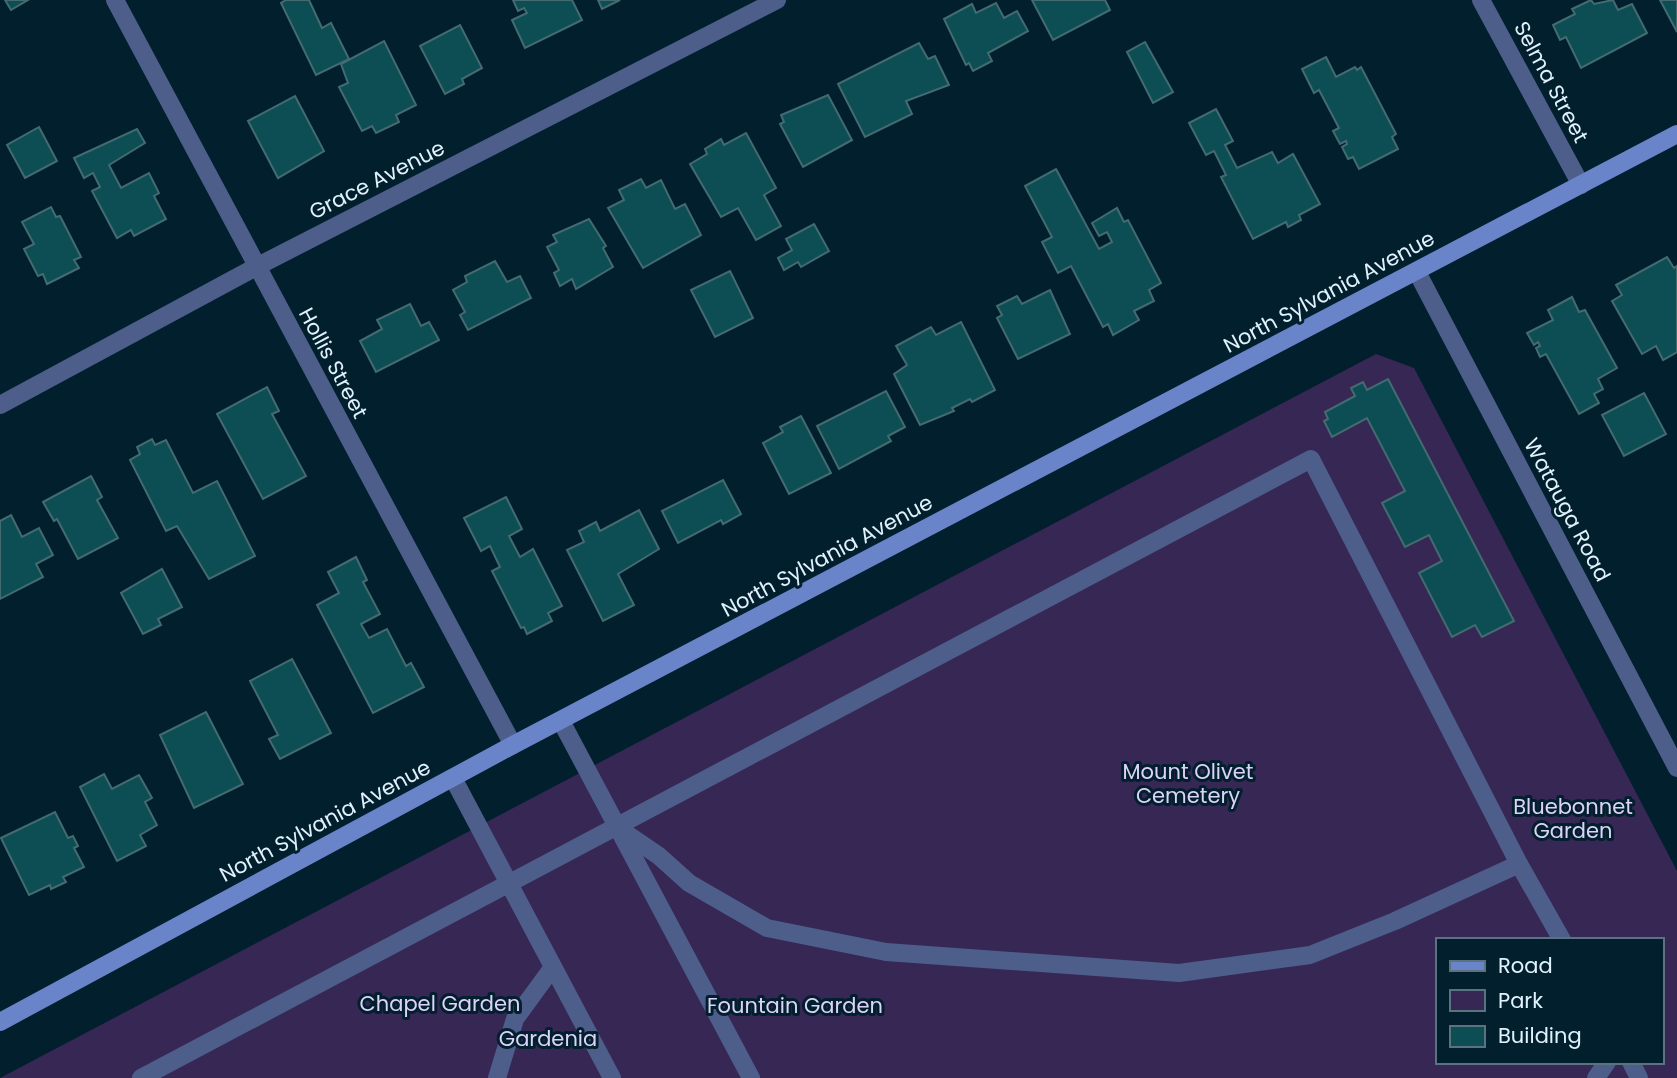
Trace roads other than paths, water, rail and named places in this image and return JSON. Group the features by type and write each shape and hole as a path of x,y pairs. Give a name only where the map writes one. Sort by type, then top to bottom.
{"main road":[{"name":"North Sylvania Avenue","path":"0,1022 513,745 1677,134"}],"street":[{"name":"Hollis Street","path":"116,0 513,745"},
{"name":"Grace Avenue","path":"0,405 256,267 777,0"},
{"name":"Selma Street","path":"1481,0 1581,185"},
{"name":"Watauga Road","path":"1417,272 1677,768"},
{"path":"141,1078 1311,459 1519,864 1561,938"},
{"path":"561,720 751,1078"},
{"path":"453,778 612,1078"},
{"path":"618,828 659,856 689,883 768,928 886,952 1179,973 1310,955 1395,921 1519,864"},
{"path":"498,1078 515,1019 553,967"}],"park label":[{"name":"Mount Olivet Cemetery","path":"1188,784"},
{"name":"Bluebonnet Garden","path":"1573,819"},
{"name":"Chapel Garden","path":"440,1004"},
{"name":"Fountain Garden","path":"795,1006"},
{"name":"Gardenia","path":"548,1039"}]}
